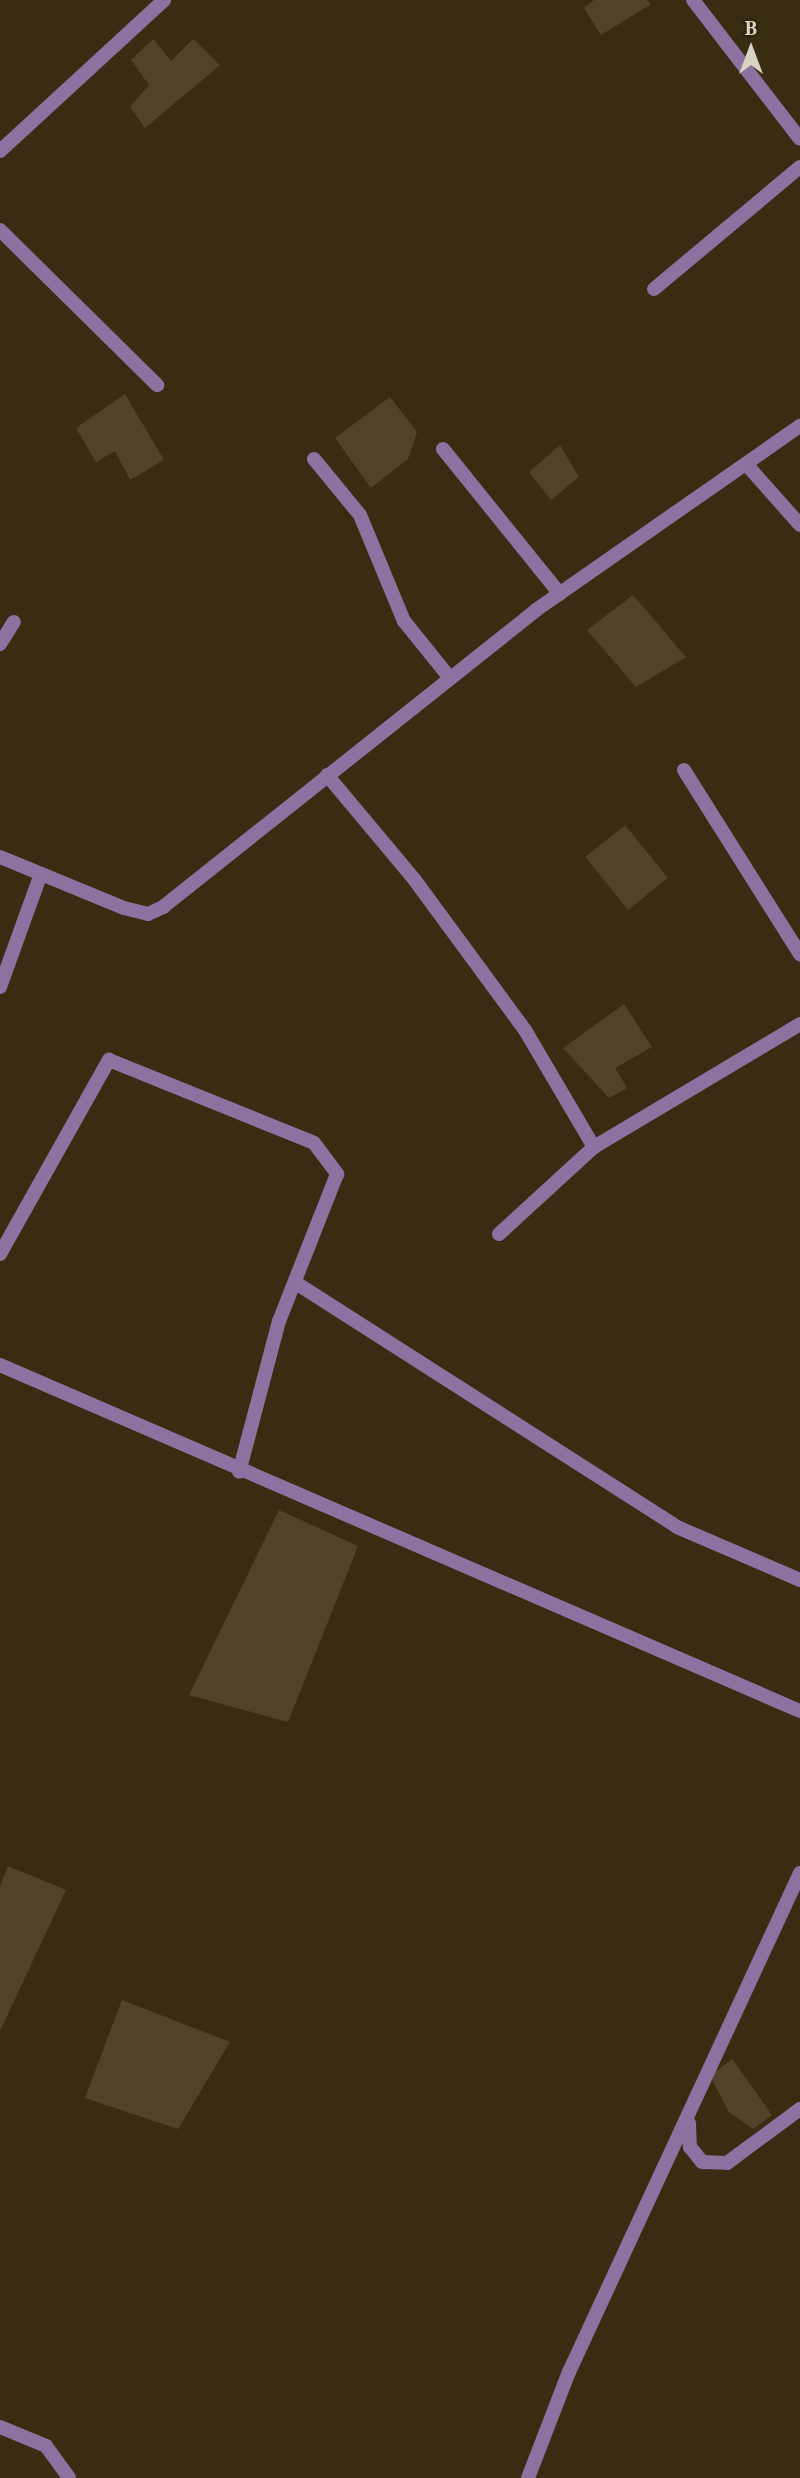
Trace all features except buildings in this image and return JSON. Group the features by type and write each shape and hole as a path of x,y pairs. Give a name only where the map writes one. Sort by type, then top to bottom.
{"street":[{"path":"0,150 164,0"},
{"path":"693,0 800,139"},
{"path":"654,289 800,167"},
{"path":"0,230 157,385"},
{"path":"0,857 148,914 560,594 800,426"},
{"path":"443,449 560,594"},
{"path":"314,460 360,515 404,621 450,678"},
{"path":"747,465 800,525"},
{"path":"0,644 14,622"},
{"path":"684,770 800,954"},
{"path":"327,775 414,879 525,1030 594,1147"},
{"path":"0,987 41,874"},
{"path":"499,1234 594,1147 800,1024"},
{"path":"1,1249 109,1060 314,1143 337,1174 279,1321 239,1472"},
{"path":"296,1283 677,1527 800,1580"},
{"path":"0,1365 239,1472 800,1711"},
{"path":"528,2478 569,2372 689,2118 800,1873"},
{"path":"689,2118 690,2147 702,2162 727,2164 800,2109"},
{"path":"0,2427 46,2446 69,2478"}]}
